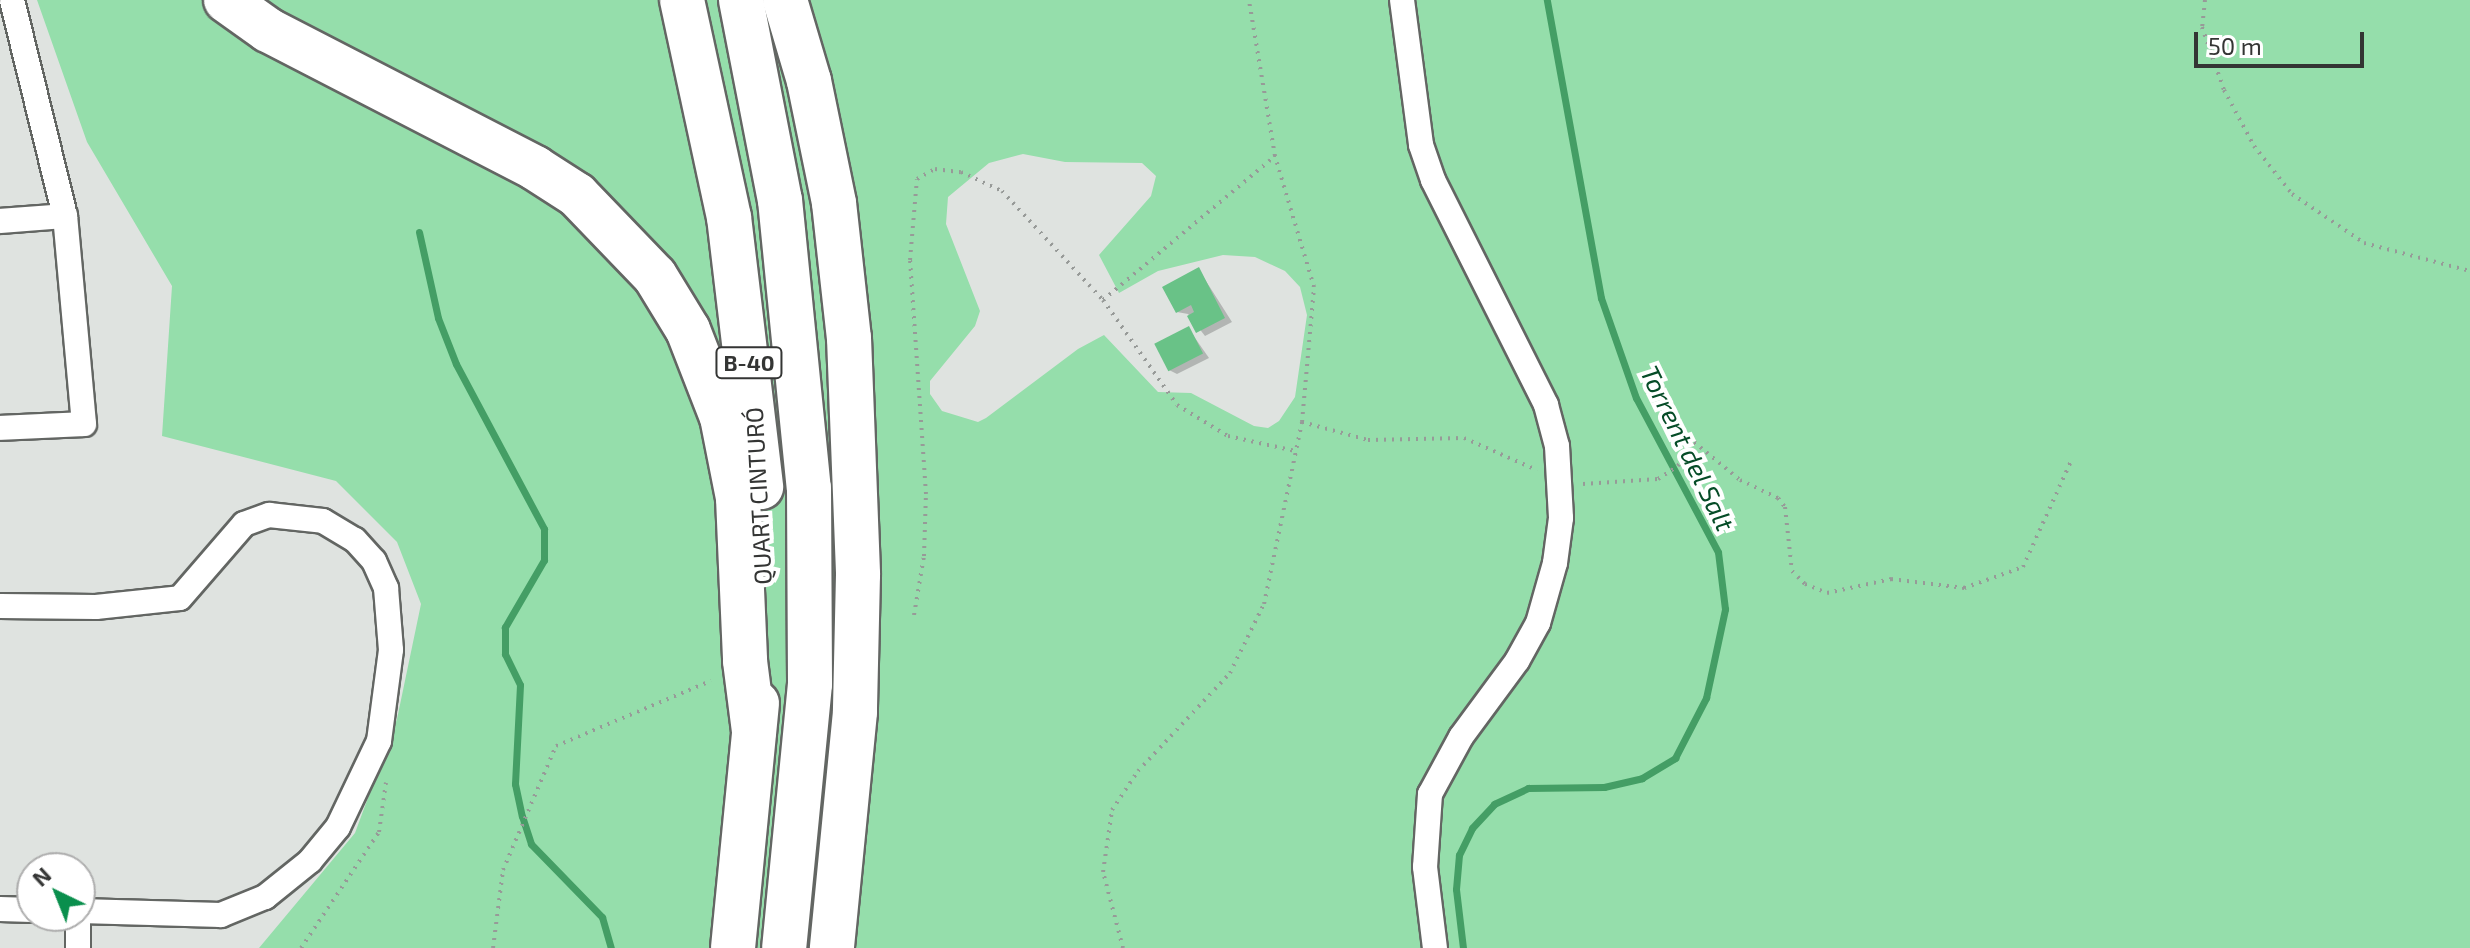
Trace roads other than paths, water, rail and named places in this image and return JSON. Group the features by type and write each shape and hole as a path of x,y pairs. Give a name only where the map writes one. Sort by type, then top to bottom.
{"highway":[{"path":"194,0 217,14 268,30"},
{"path":"226,0 268,30 535,168 577,195 655,276 688,330 722,417 738,498 745,661 754,731"},
{"name":"QUART CINTURÓ","path":"682,0 729,217 746,334 763,501 764,637 733,948"},
{"name":"QUART CINTURÓ","path":"741,0 780,200 809,488 810,684 784,948"},
{"path":"785,0 809,81 834,203 849,338 858,575 855,712 832,948"},
{"path":"809,0 809,81"}],"street":[{"path":"0,428 84,424 65,216 12,0"},
{"path":"1402,0 1421,145 1433,180 1546,405 1559,480 1555,563 1538,623 1517,661 1461,737 1430,794 1425,867 1435,948"},
{"path":"0,221 65,216"},
{"path":"0,606 96,607 180,598 244,524 269,515 323,521 355,540 374,561 388,597 391,650 379,741 360,789 310,861 265,897 221,915 96,914"}],"waterway":[{"name":"Torrent del Salt","path":"1463,948 1456,889 1459,855 1472,828 1494,804 1528,788 1604,787 1642,778 1675,758 1706,698 1725,609 1718,552 1636,398 1601,298 1547,0"},
{"path":"419,232 438,318 456,364 544,529 544,560 505,627 505,654 520,685 515,784 522,816 531,844 602,917 611,948"}]}
